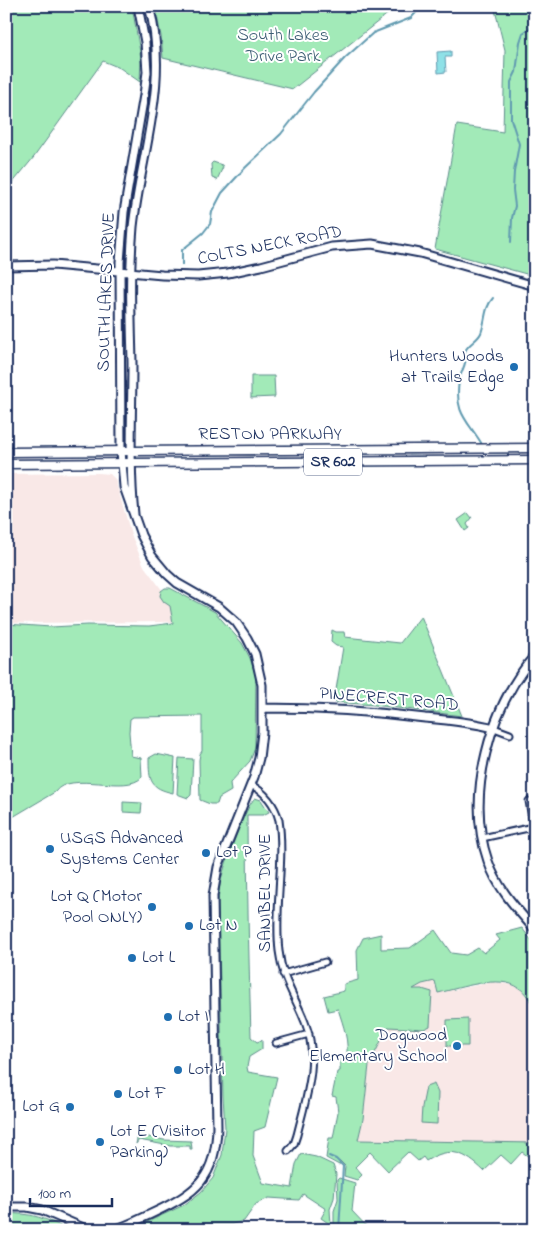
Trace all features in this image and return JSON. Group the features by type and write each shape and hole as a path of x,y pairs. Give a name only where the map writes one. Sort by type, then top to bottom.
{"main road":[{"name":"RESTON PARKWAY","path":"6,452 535,448"},
{"name":"RESTON PARKWAY","path":"6,464 535,460"}],"street":[{"name":"SOUTH LAKES DRIVE","path":"113,1230 184,1198 204,1178 213,1159 217,1126 213,896 218,867 251,785 260,751 263,708 259,666 253,648 242,630 224,611 182,587 157,563 145,545 125,493 121,464 120,272 124,212 146,84 147,63 144,31 138,6"},
{"name":"SOUTH LAKES DRIVE","path":"135,519 132,464 131,273 136,208 157,79 158,54 155,29 149,6"},
{"path":"142,108 153,111"},
{"name":"COLTS NECK ROAD","path":"6,266 46,264 181,276 223,273 261,266 323,248 364,244 389,246 420,253 535,286"},
{"path":"535,655 510,690 494,728 479,796 479,818 488,861 497,882 535,930"},
{"name":"PINECREST ROAD","path":"263,708 318,708 365,711 494,728 510,734"},
{"name":"SANIBEL DRIVE","path":"251,785 269,799 279,820 278,941 284,974 309,1034 313,1058 311,1079 296,1140 288,1151"},
{"path":"529,801 535,837"},
{"path":"482,838 533,827"},
{"path":"284,974 325,962"},
{"path":"276,1042 309,1034"},
{"path":"6,1207 27,1207 42,1210 88,1230"}],"shaded area":[{"path":"6,474 110,474 115,479 131,534 144,566 172,603 173,622 6,623"},
{"name":"Dogwood Elementary School","path":"435,981 438,993 493,982 513,985 521,989 535,1006 535,1143 358,1140 363,1119 369,1065 388,1027 412,990 422,984"}],"green space":[{"path":"6,6 132,6 141,58 140,82 120,68 103,61 34,157 6,191"},
{"name":"South Lakes Drive Park","path":"155,6 400,6 293,89 163,58"},
{"path":"494,6 535,6 535,259 530,275 435,249 457,125 503,132 505,50"},
{"path":"213,162 223,167 217,180 212,178 211,164"},
{"path":"251,376 274,376 275,397 251,398"},
{"path":"468,513 472,518 467,524 469,528 465,531 458,520"},
{"path":"165,588 170,588 215,612 242,643 250,658 256,677 255,748 250,761 230,783 231,791 219,798 217,804 210,804 200,800 199,760 202,751 202,716 133,717 130,719 129,732 131,756 141,758 142,777 135,782 124,784 85,782 62,786 6,821 6,624 51,627 88,625 149,626 173,623 170,606 160,596 161,591"},
{"path":"421,616 462,716 334,702 343,647 336,646 331,642 332,630 344,632 345,637 400,643"},
{"path":"156,754 175,758 173,793 160,789 152,782 149,758"},
{"path":"179,758 193,759 191,795 188,798 177,794"},
{"path":"255,798 261,800 269,812 263,815 247,815 251,1037 257,1042 262,1040 262,1049 249,1057 247,1067 248,1072 277,1077 265,1127 254,1131 253,1156 263,1183 292,1188 296,1164 301,1154 316,1157 333,1165 336,1174 334,1198 330,1209 331,1225 321,1218 326,1209 303,1194 299,1200 269,1198 256,1204 244,1221 232,1224 206,1224 197,1230 130,1230 184,1205 201,1192 213,1178 222,1155 225,1128 218,897 221,880 241,823"},
{"path":"123,802 142,803 141,813 123,812"},
{"path":"522,928 535,945 535,1006 521,990 511,984 501,982 480,983 438,993 435,981 422,984 413,989 432,992 430,1026 424,1029 388,1027 369,1065 363,1119 358,1140 535,1143 535,1156 532,1159 522,1152 511,1164 501,1155 484,1171 457,1153 443,1153 426,1161 423,1157 418,1161 408,1152 388,1171 370,1152 355,1167 362,1175 357,1180 344,1176 345,1166 340,1161 339,1165 326,1158 329,1138 333,1138 338,1112 336,1097 332,1096 337,1072 340,1071 340,1060 346,1059 347,1040 338,1009 328,1011 324,996 344,991 344,984 358,980 357,950 363,938 381,934 381,949 410,948 435,930 451,953 466,955 478,948 484,953 500,940 496,935"},
{"path":"468,1019 468,1046 447,1046 447,1020"},
{"path":"434,1084 438,1093 437,1124 421,1123 426,1087"},
{"path":"138,1135 164,1140 191,1141 192,1149 190,1149 190,1146 170,1146 139,1140 136,1144"},
{"path":"339,1178 355,1183 352,1211 370,1230 329,1230 331,1225 334,1225 334,1211 338,1199 337,1180"},
{"path":"6,1214 23,1214 38,1217 68,1230 6,1230"}],"water":[{"path":"451,51 451,57 445,57 446,72 438,73 437,52"}],"waterway":[{"path":"182,265 182,250 203,233 210,224 212,212 222,193 281,134 314,92 345,58 373,33 411,18 422,6"},
{"path":"511,242 512,218 515,206 513,190 514,172 519,144 511,119 511,82 516,72 523,33 530,28 533,20 532,6"},
{"path":"483,446 463,417 460,410 458,392 459,381 466,360 465,351 481,333 487,310 493,298"},
{"path":"329,1156 336,1159 343,1166 339,1230"}],"place":[{"name":"Hunters Woods at Trails Edge","path":"514,367"},
{"name":"USGS Advanced Systems Center","path":"50,849"},
{"name":"Lot P","path":"206,853"},
{"name":"Lot Q (Motor Pool ONLY)","path":"152,907"},
{"name":"Lot N","path":"189,926"},
{"name":"Lot L","path":"132,958"},
{"name":"Lot I","path":"168,1017"},
{"name":"Dogwood Elementary School","path":"457,1046"},
{"name":"Lot H","path":"178,1070"},
{"name":"Lot F","path":"118,1094"},
{"name":"Lot G","path":"70,1107"},
{"name":"Lot E (Visitor Parking)","path":"100,1142"}]}
